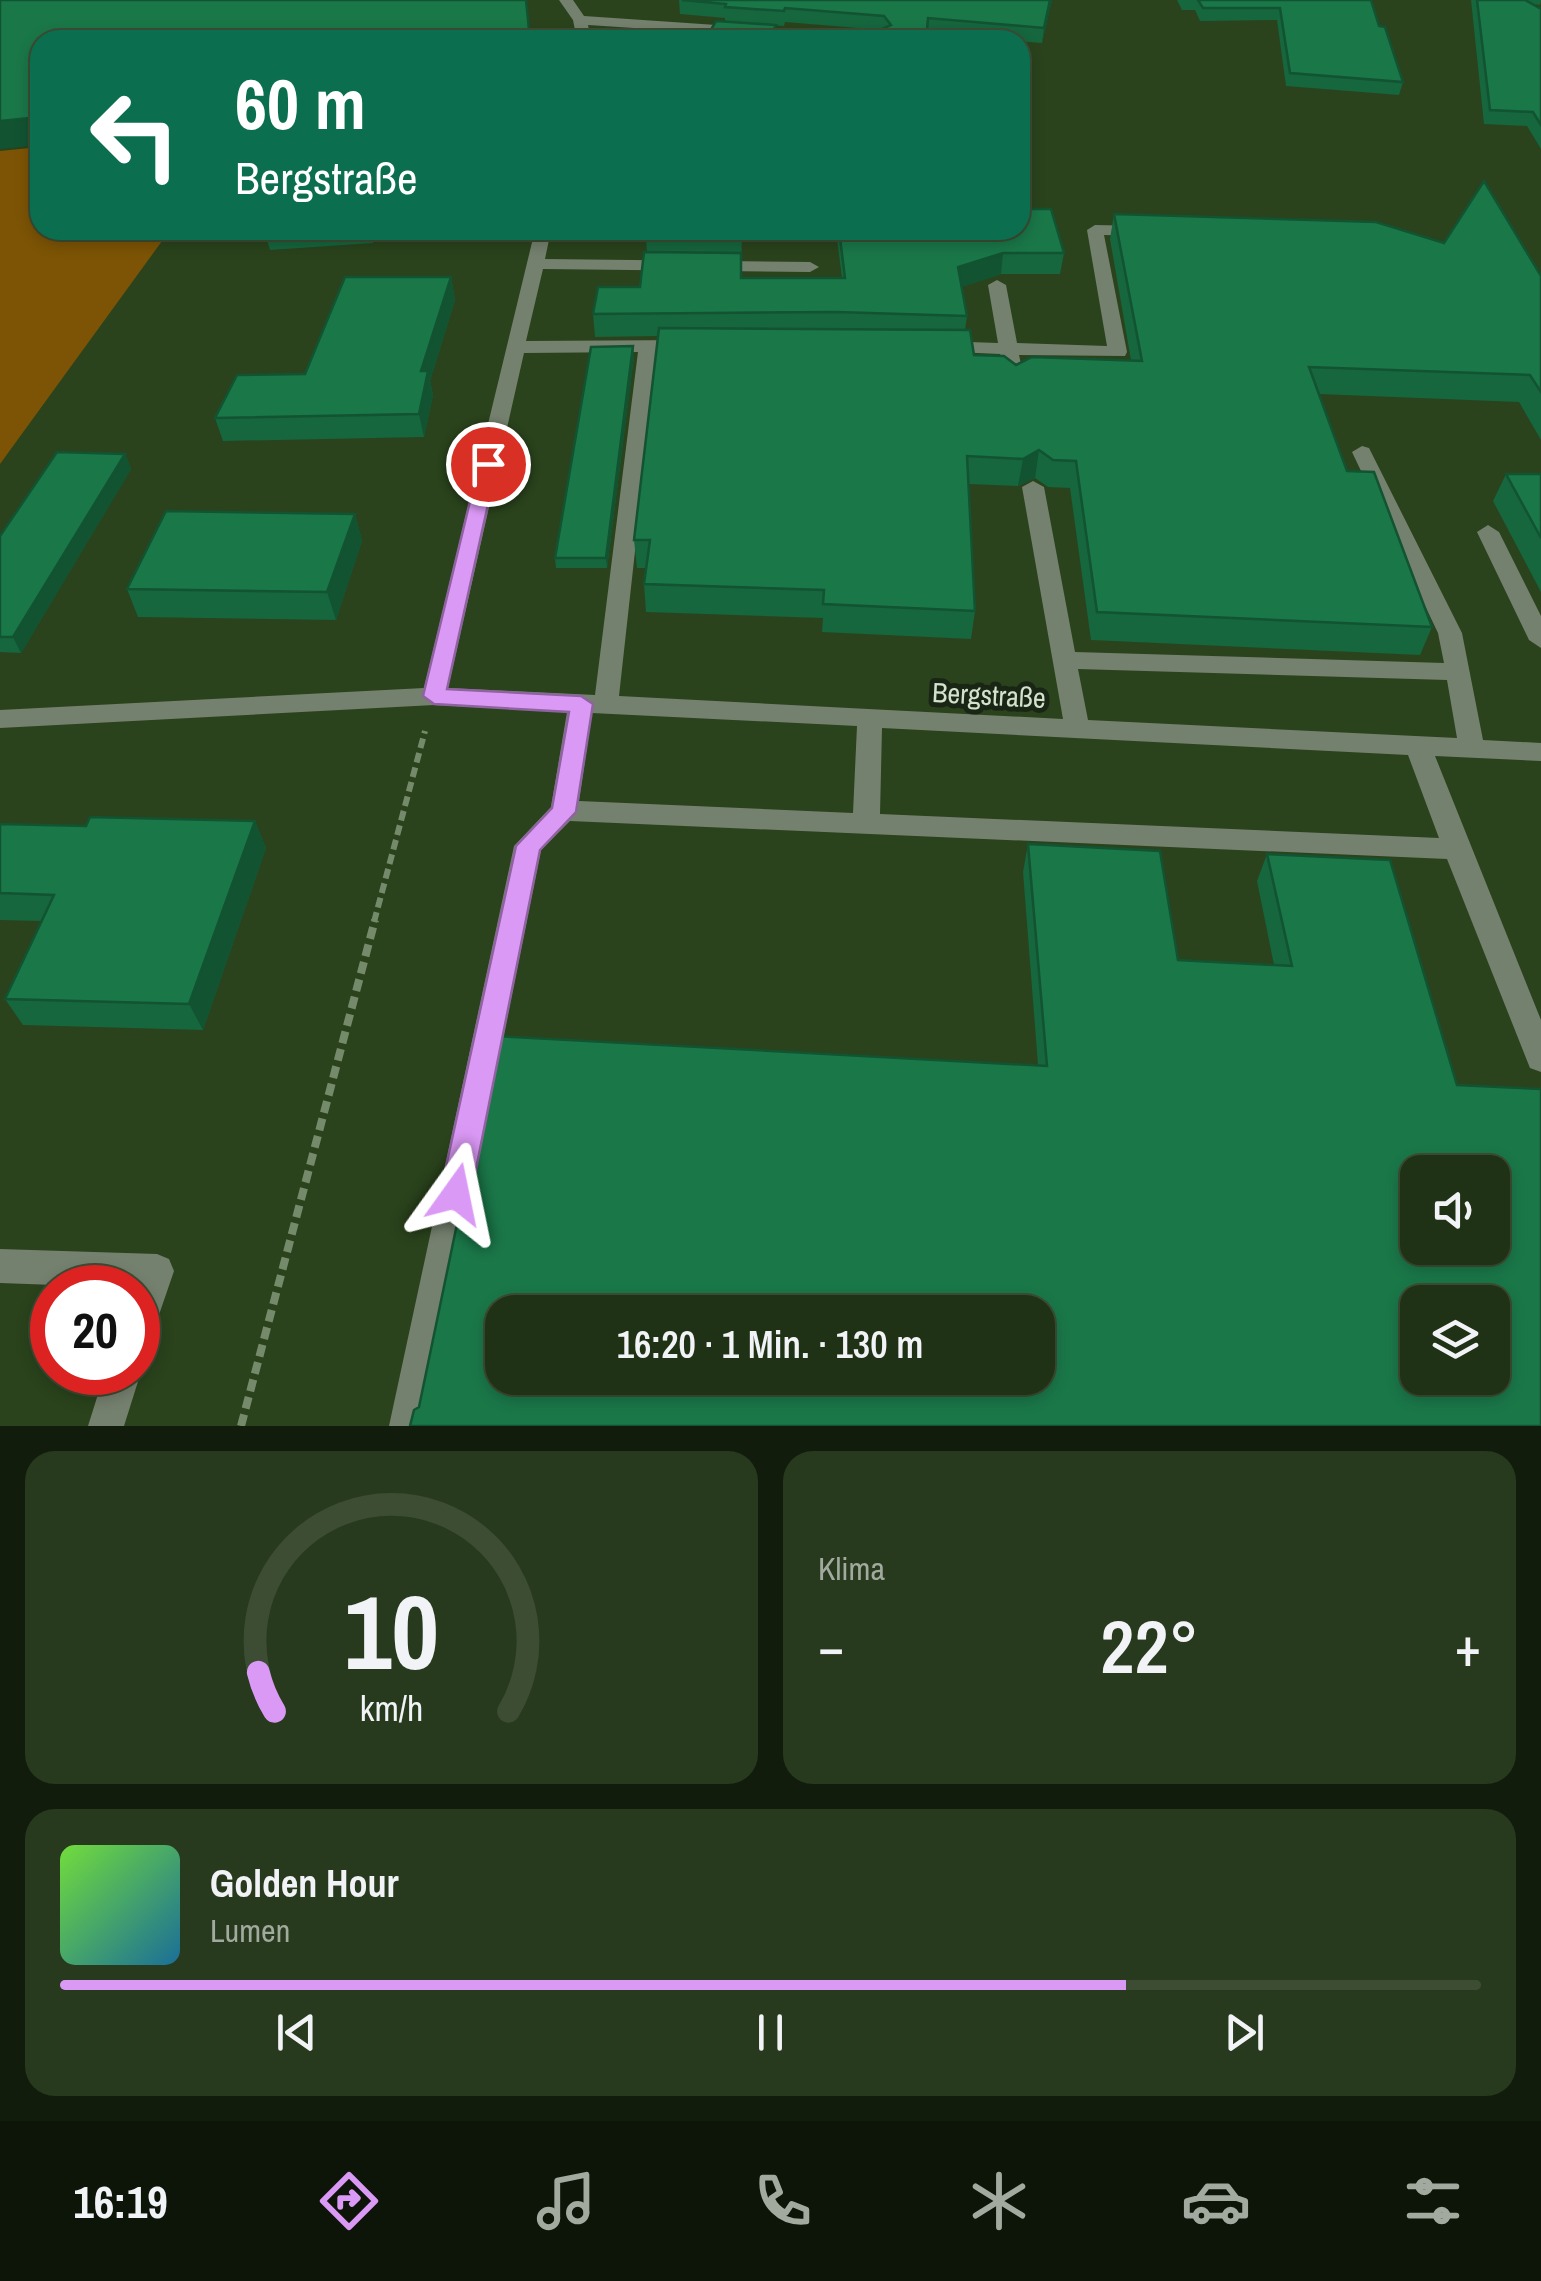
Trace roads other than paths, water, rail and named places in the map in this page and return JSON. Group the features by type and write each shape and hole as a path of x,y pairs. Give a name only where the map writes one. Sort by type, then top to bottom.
{"street":[{"path":"566,0 582,30"},
{"path":"580,20 730,30"},
{"path":"912,346 1118,352 1095,230 1154,232"},
{"path":"434,696 540,240"},
{"path":"534,264 810,267"},
{"path":"997,286 1014,383"},
{"path":"407,1426 528,846 564,812 594,705 648,346"},
{"path":"515,347 704,346"},
{"path":"1362,452 1450,633 1472,749"},
{"path":"1033,487 1077,729"},
{"path":"1488,532 1541,640"},
{"path":"1064,660 1457,672"},
{"name":"Bergstraße","path":"0,719 434,696 1541,752"},
{"path":"866,824 870,719"},
{"path":"1418,746 1541,1058"},
{"path":"564,812 1457,849"},
{"path":"0,1266 30,1267"},
{"path":"106,1426 116,1395"}]}
